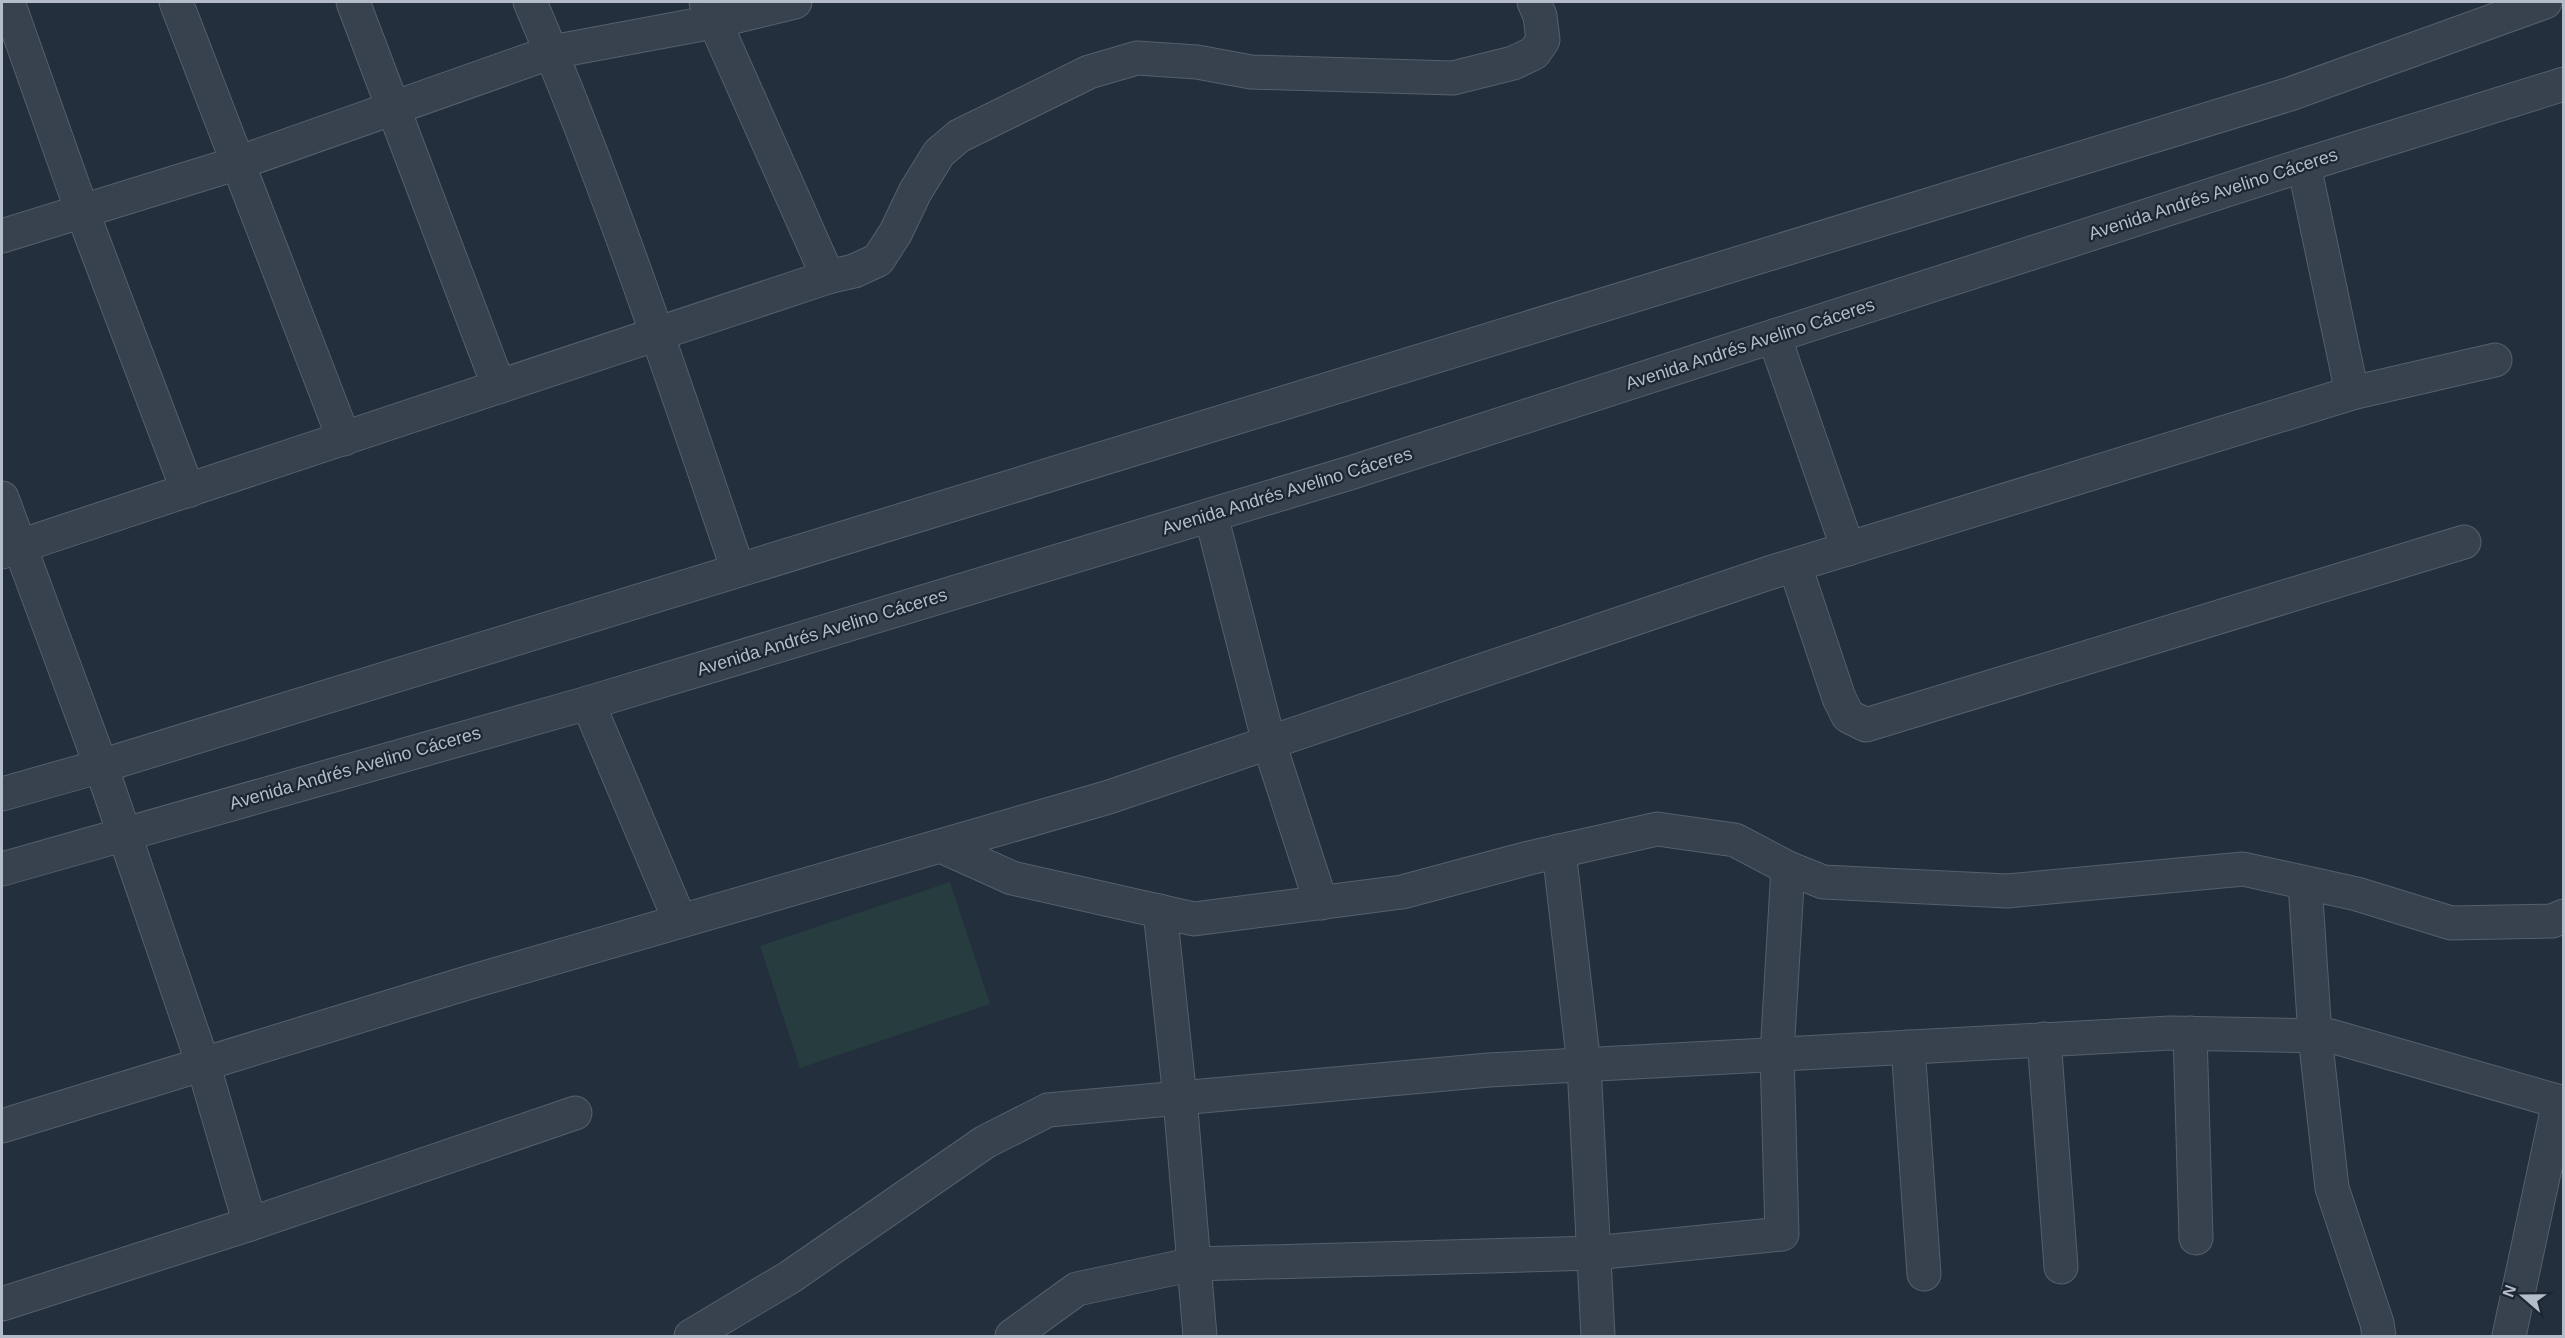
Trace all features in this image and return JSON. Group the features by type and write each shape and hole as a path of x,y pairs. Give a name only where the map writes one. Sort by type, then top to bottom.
{"street":[{"path":"8,2 82,211 188,491"},
{"path":"176,2 344,439"},
{"path":"353,2 499,387"},
{"path":"530,2 552,52 657,335 738,570"},
{"path":"2,236 238,163 552,52 710,12 795,2"},
{"path":"10,549 828,277 854,271 878,260 939,153 959,136 1089,72 1137,58 1197,62 1251,72 1453,78 1513,63 1534,53 1543,39 1540,16 1534,2"},
{"path":"2,794 101,766 2278,98 2545,2"},
{"path":"710,12 828,277"},
{"name":"Avenida Andrés Avelino Cáceres","path":"2,869 588,703 1350,473 2304,165 2564,84"},
{"path":"2304,165 2352,393"},
{"path":"1774,336 1848,549"},
{"path":"2,1126 466,983 1109,797 1848,549 2352,393 2495,360"},
{"path":"2,498 10,549 101,766 203,1064 250,1224"},
{"path":"1211,515 1269,743 1321,903"},
{"path":"1795,566 1839,698 1848,716 1866,725 2464,542"},
{"path":"588,703 680,921"},
{"path":"941,846 1012,878 1194,919 1402,892 1559,851 1657,829 1736,840 1788,868 1823,882 2007,891 2243,869 2357,894 2451,923 2552,921 2564,916"},
{"path":"1559,851 1584,1065 1598,1336"},
{"path":"1012,1336 1077,1289 1194,1264 1594,1253 1782,1234 1777,1054 1788,868"},
{"path":"2305,883 2315,1036 2332,1188 2377,1323 2379,1336"},
{"path":"1161,911 1180,1098 1200,1336"},
{"path":"2190,1033 2196,1238"},
{"path":"703,1332 790,1277 984,1142 1048,1110 1489,1070 2190,1033 2331,1036 2561,1102 2509,1336"},
{"path":"2044,1039 2061,1267"},
{"path":"1908,1047 1924,1274"},
{"path":"2,1304 250,1224 575,1113"}],"green space":[{"path":"950,882 990,1004 800,1068 760,946"}]}
